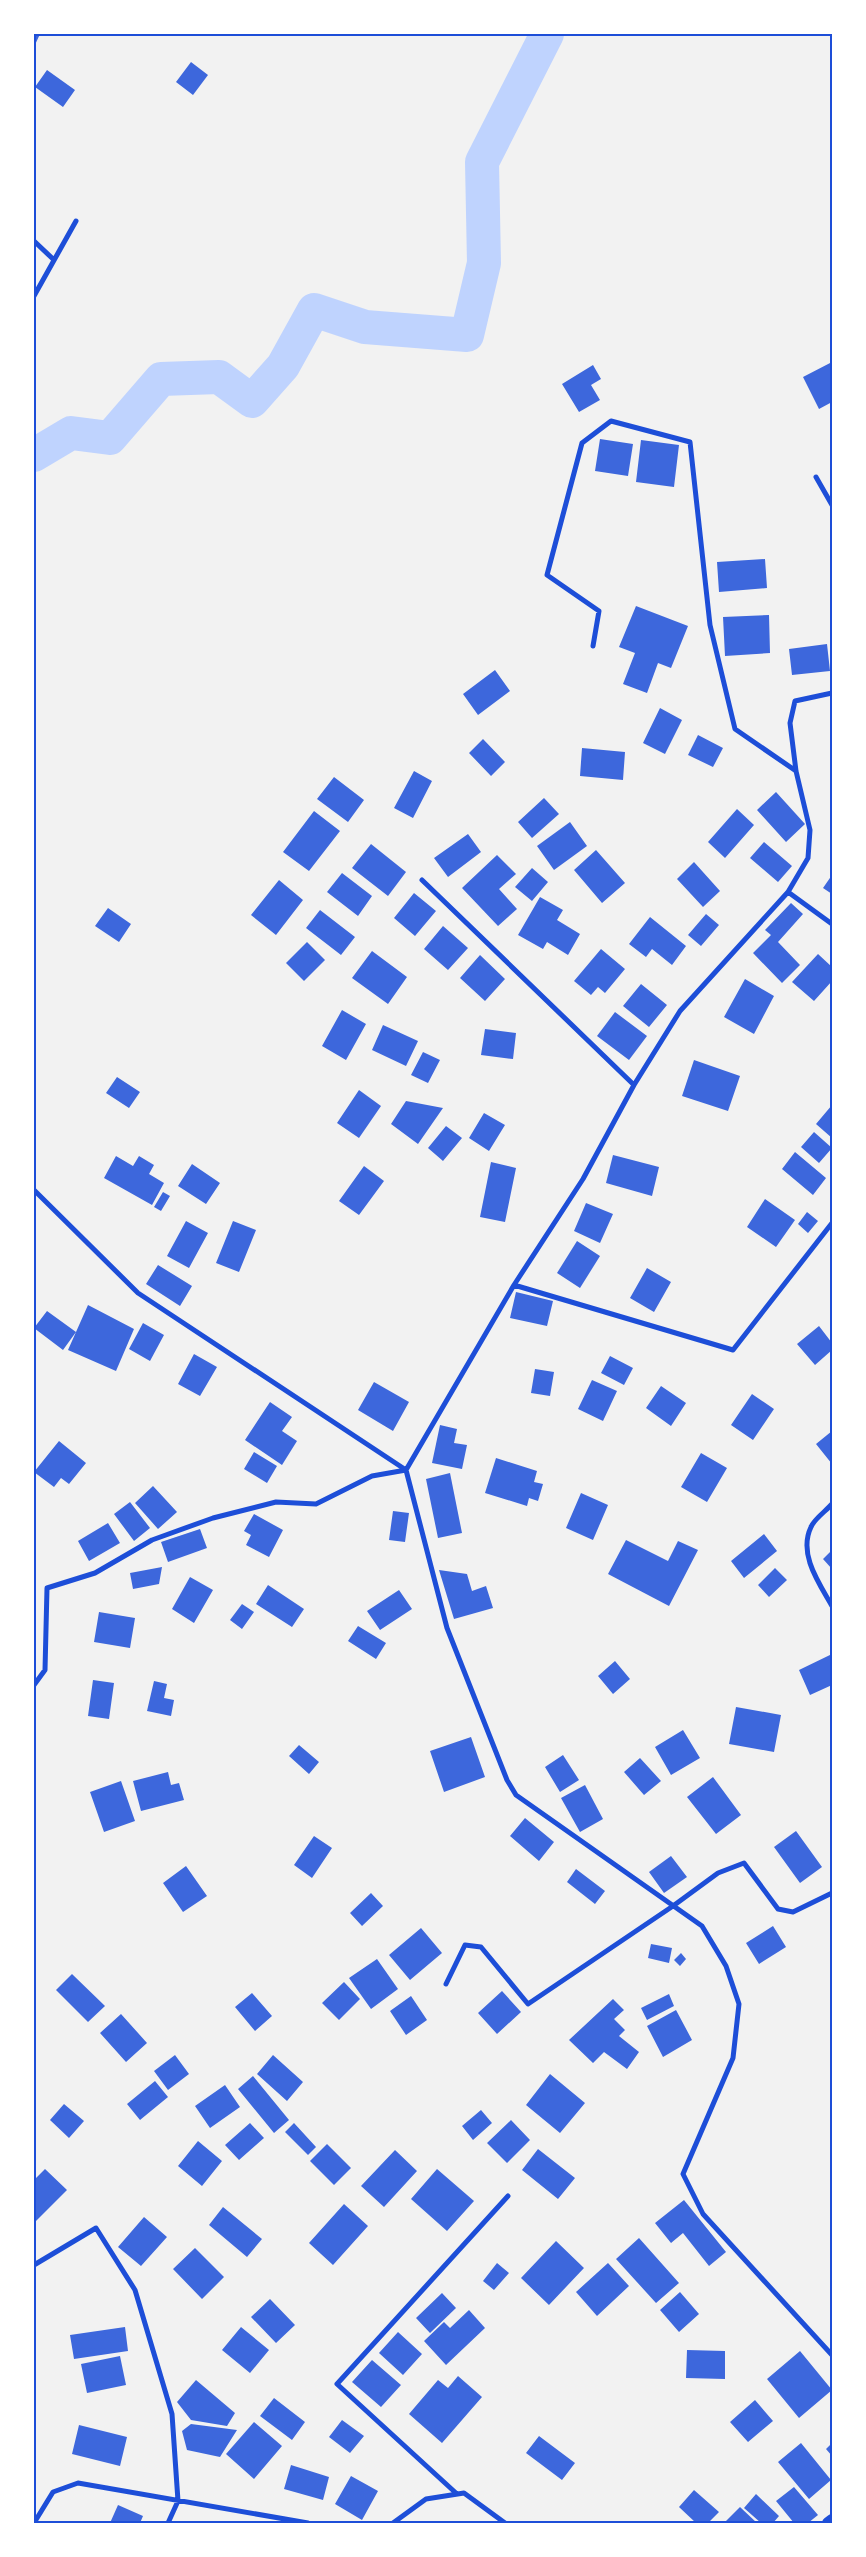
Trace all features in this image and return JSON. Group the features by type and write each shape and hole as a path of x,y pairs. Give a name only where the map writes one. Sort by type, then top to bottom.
{"main road":[{"path":"828,2523 832,2520"}],"street":[{"path":"34,296 76,220"},
{"path":"34,241 53,259"},
{"path":"593,646 599,611 547,575 582,443 611,421 690,442 710,626 735,729 796,771"},
{"path":"816,477 832,505"},
{"path":"34,1685 45,1670 47,1588 94,1573 152,1540 213,1518 276,1502 316,1504 372,1476 406,1470 514,1285 583,1179 634,1084 680,1011 788,892 808,858 810,830 796,771 790,723 795,701 832,693"},
{"path":"422,880 634,1084"},
{"path":"788,892 832,924"},
{"path":"34,1190 138,1293 406,1470 447,1628 507,1780 516,1795 702,1926 726,1966 740,2004 733,2058 683,2174 703,2214 832,2355"},
{"path":"514,1285 733,1350 832,1223"},
{"path":"832,1504 811,1526 806,1549 813,1572 832,1606"},
{"path":"446,1984 465,1945 481,1947 528,2004 673,1906 718,1873 744,1863 778,1909 793,1912 832,1893"},
{"path":"457,2494 337,2384 508,2196"},
{"path":"34,2265 96,2228 135,2290 172,2414 178,2501 168,2523"},
{"path":"34,2523 53,2492 78,2483 308,2523"},
{"path":"393,2523 426,2500 464,2493 505,2523"}],"building":[{"path":"34,34 40,34 34,47"},
{"path":"191,62 208,75 193,95 176,82"},
{"path":"47,70 75,90 63,107 35,87"},
{"path":"832,362 832,402 819,409 803,377"},
{"path":"593,365 601,379 591,385 600,400 579,412 562,384"},
{"path":"600,439 633,444 628,476 595,471"},
{"path":"641,440 679,445 674,487 636,482"},
{"path":"765,559 767,588 719,592 717,562"},
{"path":"636,606 688,626 671,668 658,663 647,693 623,684 635,653 619,647"},
{"path":"769,615 770,653 725,656 723,617"},
{"path":"827,644 830,671 792,675 789,649"},
{"path":"495,670 510,691 478,715 463,694"},
{"path":"660,708 682,720 665,754 643,743"},
{"path":"698,735 723,748 713,767 688,755"},
{"path":"483,739 505,762 491,776 469,753"},
{"path":"582,748 625,752 623,780 580,776"},
{"path":"414,771 432,781 413,818 394,808"},
{"path":"334,777 364,800 348,822 317,799"},
{"path":"776,792 805,824 786,842 757,810"},
{"path":"544,798 559,814 532,838 518,822"},
{"path":"737,809 754,825 725,858 708,842"},
{"path":"314,811 340,831 309,871 283,852"},
{"path":"570,822 587,846 554,870 537,846"},
{"path":"468,834 481,852 448,877 434,858"},
{"path":"764,842 792,866 778,882 750,858"},
{"path":"371,844 406,872 388,896 352,868"},
{"path":"596,850 625,883 602,903 574,870"},
{"path":"497,855 516,874 499,889 517,909 498,926 462,888"},
{"path":"694,862 720,891 703,907 677,879"},
{"path":"532,868 548,882 532,901 515,887"},
{"path":"342,873 372,896 358,916 327,892"},
{"path":"832,875 832,894 823,888"},
{"path":"279,880 303,900 276,935 251,915"},
{"path":"414,893 436,911 415,936 394,918"},
{"path":"540,897 563,910 557,920 580,934 568,955 547,942 543,949 518,935"},
{"path":"791,903 803,914 778,942 800,965 782,983 753,953 771,935 765,930"},
{"path":"108,908 131,924 119,942 95,926"},
{"path":"320,910 355,937 341,955 306,928"},
{"path":"706,914 719,925 701,946 688,935"},
{"path":"650,917 686,946 672,965 652,949 646,957 629,944"},
{"path":"443,926 468,948 448,970 424,949"},
{"path":"307,942 325,960 304,981 286,963"},
{"path":"601,949 625,969 605,993 598,987 591,995 574,981"},
{"path":"372,951 407,977 388,1004 352,978"},
{"path":"818,954 832,967 832,981 814,1001 792,982"},
{"path":"480,955 505,979 485,1001 460,978"},
{"path":"745,979 774,996 754,1034 724,1017"},
{"path":"641,984 667,1005 649,1027 623,1006"},
{"path":"342,1010 366,1024 346,1060 322,1046"},
{"path":"615,1012 647,1036 629,1060 597,1036"},
{"path":"383,1025 418,1041 406,1066 372,1050"},
{"path":"485,1029 516,1033 513,1059 481,1055"},
{"path":"423,1052 440,1060 428,1083 411,1075"},
{"path":"694,1060 740,1076 728,1111 682,1096"},
{"path":"117,1077 140,1092 129,1108 106,1093"},
{"path":"359,1090 381,1106 359,1138 337,1123"},
{"path":"406,1101 443,1108 418,1144 391,1124"},
{"path":"832,1105 832,1138 816,1124"},
{"path":"484,1113 505,1125 489,1151 469,1138"},
{"path":"446,1126 462,1138 443,1161 428,1148"},
{"path":"814,1132 832,1148 819,1163 801,1147"},
{"path":"795,1152 826,1178 813,1195 782,1169"},
{"path":"613,1155 659,1167 652,1196 606,1183"},
{"path":"116,1156 133,1166 139,1156 154,1165 149,1174 164,1183 152,1205 104,1178"},
{"path":"491,1162 516,1168 505,1222 480,1217"},
{"path":"192,1164 220,1183 206,1204 178,1186"},
{"path":"364,1166 384,1181 359,1215 339,1201"},
{"path":"163,1192 170,1196 161,1211 154,1207"},
{"path":"765,1199 795,1220 776,1247 747,1227"},
{"path":"586,1203 613,1214 600,1243 574,1231"},
{"path":"807,1212 818,1221 808,1233 798,1224"},
{"path":"186,1221 208,1233 189,1268 167,1256"},
{"path":"233,1221 256,1230 239,1272 216,1263"},
{"path":"577,1241 600,1256 580,1288 557,1273"},
{"path":"158,1265 192,1286 180,1306 146,1284"},
{"path":"647,1268 671,1282 654,1312 630,1298"},
{"path":"516,1292 553,1301 547,1326 510,1318"},
{"path":"88,1305 134,1329 116,1371 68,1350"},
{"path":"47,1311 76,1332 63,1350 34,1328"},
{"path":"143,1323 164,1335 150,1361 129,1349"},
{"path":"819,1326 832,1343 832,1350 815,1365 797,1344"},
{"path":"194,1354 217,1367 200,1396 178,1384"},
{"path":"610,1356 633,1368 624,1385 601,1373"},
{"path":"535,1369 554,1372 550,1396 531,1393"},
{"path":"592,1380 617,1391 603,1421 578,1409"},
{"path":"374,1382 409,1402 393,1431 358,1410"},
{"path":"661,1386 686,1403 671,1426 646,1408"},
{"path":"752,1394 774,1409 753,1440 731,1425"},
{"path":"270,1402 292,1417 282,1431 297,1441 282,1465 245,1440"},
{"path":"440,1425 457,1429 454,1443 467,1445 462,1469 432,1463"},
{"path":"832,1431 832,1464 816,1444"},
{"path":"59,1441 86,1463 69,1484 61,1478 54,1487 34,1472"},
{"path":"254,1452 277,1466 267,1483 244,1469"},
{"path":"701,1453 727,1468 707,1502 681,1487"},
{"path":"496,1458 537,1471 534,1482 543,1484 538,1501 529,1498 527,1506 485,1493"},
{"path":"450,1473 462,1533 438,1538 426,1479"},
{"path":"153,1486 177,1512 158,1529 135,1503"},
{"path":"581,1493 608,1505 593,1540 566,1528"},
{"path":"130,1502 150,1528 134,1541 114,1514"},
{"path":"393,1511 409,1513 405,1542 389,1540"},
{"path":"254,1514 283,1530 269,1557 246,1545 251,1535 244,1531"},
{"path":"108,1523 120,1543 89,1561 78,1541"},
{"path":"200,1529 207,1548 168,1562 161,1542"},
{"path":"764,1534 777,1551 744,1578 731,1561"},
{"path":"626,1540 668,1561 678,1541 698,1550 669,1606 608,1574"},
{"path":"832,1550 832,1569 823,1559"},
{"path":"162,1567 159,1584 133,1589 130,1573"},
{"path":"775,1568 787,1580 769,1597 758,1585"},
{"path":"439,1570 467,1574 472,1591 486,1586 493,1608 454,1619"},
{"path":"190,1577 213,1590 194,1623 172,1609"},
{"path":"268,1585 304,1609 292,1627 256,1604"},
{"path":"399,1590 412,1609 380,1630 367,1611"},
{"path":"242,1604 254,1612 242,1629 230,1620"},
{"path":"99,1612 135,1618 130,1648 94,1642"},
{"path":"358,1626 386,1643 376,1659 348,1641"},
{"path":"832,1654 832,1685 810,1695 799,1670"},
{"path":"615,1661 630,1679 613,1694 598,1676"},
{"path":"93,1680 114,1683 109,1719 88,1716"},
{"path":"154,1681 167,1684 164,1698 174,1700 171,1716 147,1711"},
{"path":"736,1707 781,1715 774,1752 729,1744"},
{"path":"683,1730 700,1758 671,1775 655,1747"},
{"path":"471,1737 485,1777 444,1792 430,1751"},
{"path":"299,1745 319,1762 309,1774 289,1756"},
{"path":"563,1755 579,1780 560,1792 545,1767"},
{"path":"640,1758 661,1781 644,1795 624,1772"},
{"path":"168,1772 171,1785 179,1783 184,1800 141,1811 133,1781"},
{"path":"713,1777 741,1815 716,1834 687,1797"},
{"path":"121,1781 135,1821 104,1832 90,1792"},
{"path":"585,1785 603,1819 580,1832 561,1798"},
{"path":"525,1818 554,1842 539,1861 510,1836"},
{"path":"796,1831 822,1867 800,1883 774,1847"},
{"path":"314,1836 332,1848 312,1878 294,1865"},
{"path":"671,1856 687,1877 664,1893 649,1872"},
{"path":"186,1866 207,1896 183,1912 163,1883"},
{"path":"576,1869 605,1891 595,1904 567,1882"},
{"path":"371,1893 383,1906 362,1926 350,1913"},
{"path":"773,1926 786,1947 759,1964 746,1943"},
{"path":"421,1928 442,1953 410,1980 389,1955"},
{"path":"651,1944 672,1948 669,1963 648,1958"},
{"path":"681,1953 686,1959 680,1966 674,1960"},
{"path":"377,1959 398,1989 371,2009 349,1978"},
{"path":"72,1974 105,2006 88,2022 56,1990"},
{"path":"344,1982 360,1999 339,2020 322,2003"},
{"path":"502,1991 521,2012 497,2034 478,2013"},
{"path":"252,1993 272,2016 255,2031 235,2007"},
{"path":"669,1994 674,2006 647,2020 641,2008"},
{"path":"411,1996 427,2020 406,2035 390,2011"},
{"path":"613,1999 624,2010 614,2019 625,2030 619,2036 639,2052 627,2069 604,2052 593,2063 569,2040"},
{"path":"676,2010 692,2040 663,2057 647,2026"},
{"path":"121,2014 147,2043 126,2062 100,2033"},
{"path":"175,2055 189,2074 168,2090 154,2071"},
{"path":"273,2055 303,2082 287,2101 257,2074"},
{"path":"550,2074 585,2103 560,2133 526,2105"},
{"path":"253,2076 289,2120 274,2133 238,2089"},
{"path":"155,2081 168,2097 140,2120 127,2104"},
{"path":"225,2085 240,2107 210,2128 195,2106"},
{"path":"64,2104 84,2121 69,2138 50,2120"},
{"path":"481,2110 492,2123 473,2140 462,2126"},
{"path":"511,2120 530,2140 507,2163 487,2143"},
{"path":"250,2123 264,2138 239,2160 225,2145"},
{"path":"294,2123 316,2147 308,2155 285,2132"},
{"path":"198,2141 222,2161 202,2186 178,2166"},
{"path":"327,2144 351,2168 334,2185 310,2161"},
{"path":"538,2149 575,2178 558,2199 522,2170"},
{"path":"395,2150 417,2171 384,2207 361,2186"},
{"path":"45,2169 67,2190 34,2223 34,2180"},
{"path":"437,2169 474,2201 447,2231 411,2199"},
{"path":"684,2200 726,2252 709,2266 683,2233 671,2243 655,2223"},
{"path":"344,2204 368,2226 333,2265 309,2243"},
{"path":"223,2207 262,2239 247,2257 209,2225"},
{"path":"144,2217 167,2237 141,2266 118,2247"},
{"path":"639,2238 679,2283 656,2303 616,2259"},
{"path":"556,2241 584,2268 549,2305 521,2278"},
{"path":"195,2248 224,2277 202,2299 173,2269"},
{"path":"497,2263 509,2273 494,2290 483,2281"},
{"path":"608,2263 629,2286 597,2316 576,2292"},
{"path":"680,2292 699,2314 679,2332 660,2310"},
{"path":"442,2293 456,2308 430,2333 416,2318"},
{"path":"270,2299 295,2325 276,2343 251,2317"},
{"path":"469,2310 485,2328 446,2365 424,2341 444,2322 450,2328"},
{"path":"125,2327 128,2351 74,2359 70,2335"},
{"path":"241,2327 269,2350 250,2373 222,2350"},
{"path":"398,2332 422,2354 403,2375 379,2353"},
{"path":"687,2350 725,2351 725,2379 686,2378"},
{"path":"800,2351 832,2390 799,2418 767,2379"},
{"path":"120,2356 126,2385 87,2393 81,2364"},
{"path":"372,2360 401,2385 381,2407 352,2382"},
{"path":"458,2376 482,2397 442,2443 409,2414 438,2380 448,2388"},
{"path":"196,2380 235,2413 227,2426 191,2420 177,2402"},
{"path":"274,2398 305,2422 292,2440 260,2416"},
{"path":"755,2400 773,2421 748,2442 730,2422"},
{"path":"342,2420 364,2436 350,2453 329,2437"},
{"path":"254,2422 282,2446 254,2479 226,2454"},
{"path":"191,2424 237,2430 220,2457 187,2450 182,2431"},
{"path":"79,2425 127,2437 120,2466 72,2454"},
{"path":"539,2436 575,2463 562,2480 526,2453"},
{"path":"801,2443 831,2480 809,2499 778,2462"},
{"path":"832,2443 832,2456 826,2449"},
{"path":"291,2465 329,2477 323,2500 284,2489"},
{"path":"351,2476 378,2491 362,2520 335,2504"},
{"path":"794,2487 818,2515 808,2523 794,2523 776,2501"},
{"path":"694,2490 719,2512 708,2523 696,2523 679,2507"},
{"path":"756,2494 779,2516 773,2523 761,2523 744,2508"},
{"path":"118,2505 143,2516 140,2523 110,2523"},
{"path":"740,2507 757,2523 724,2523"}],"waterway":[{"path":"34,455 71,433 110,438 161,379 219,377 252,401 283,366 314,310 365,327 467,335 484,263 482,162 547,34"}]}
